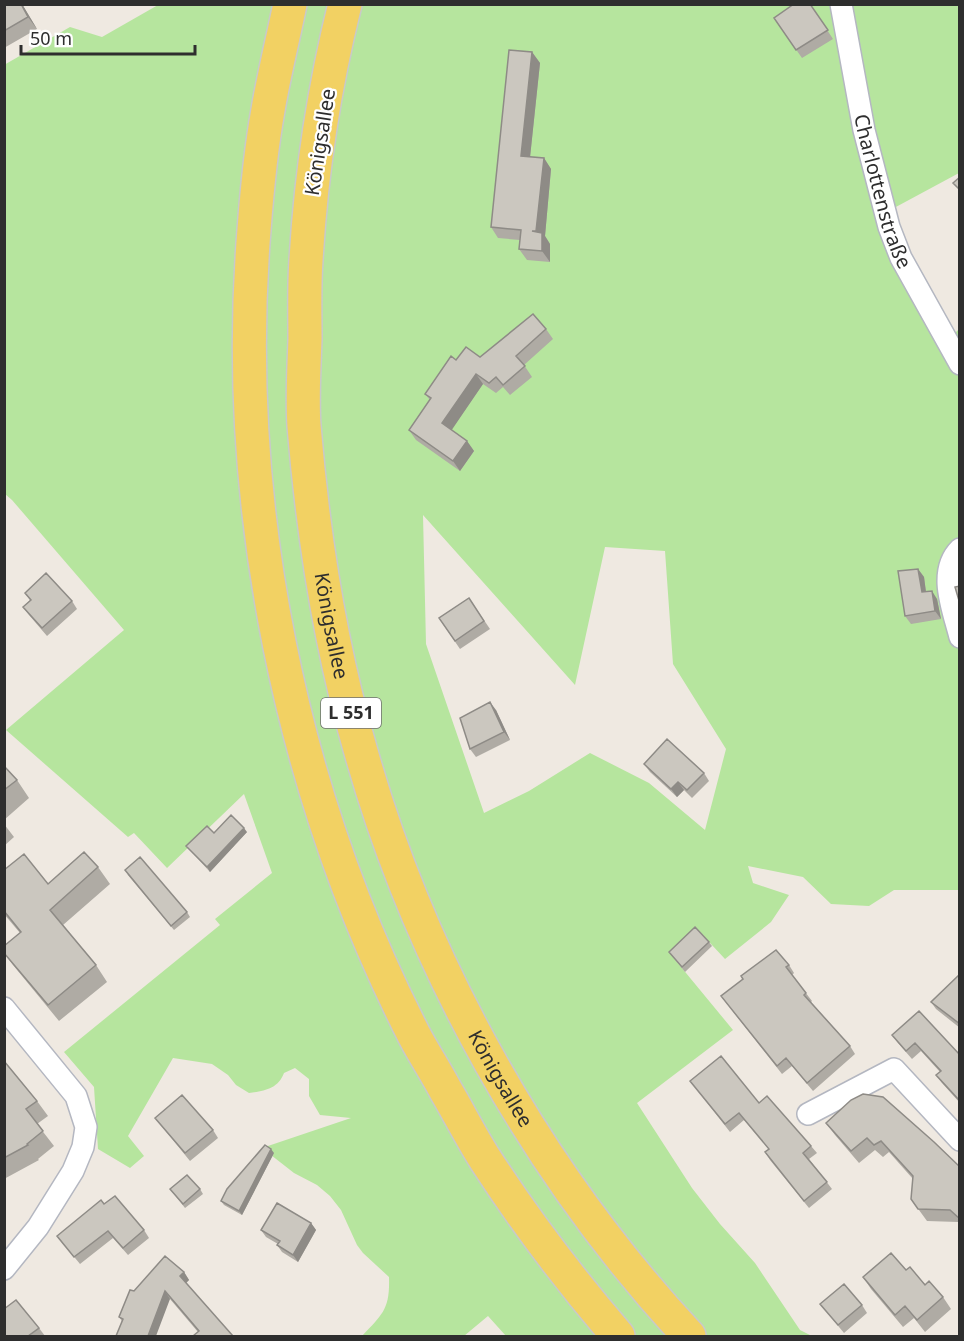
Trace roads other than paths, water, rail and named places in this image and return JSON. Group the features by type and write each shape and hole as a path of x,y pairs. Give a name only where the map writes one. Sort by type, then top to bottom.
{"main road":[{"name":"L 551","path":"290,4 268,111 254,231 250,321 251,421 260,521 274,620 297,719 338,855 374,947 414,1035 484,1157 579,1291 618,1336"},
{"name":"Königsallee","path":"345,4 322,113 312,189 305,264 304,422 317,542 338,660 361,752 390,842 421,919 456,995 490,1060 568,1187 664,1310 689,1336"}],"street":[{"name":"Charlottenstraße","path":"840,4 864,130 889,228 901,258 960,364"},
{"path":"960,549 952,556 946,576 960,637"},
{"path":"4,1008 76,1096 86,1127 81,1155 73,1171 38,1227 4,1269"},
{"path":"808,1114 894,1069 960,1140"}]}
